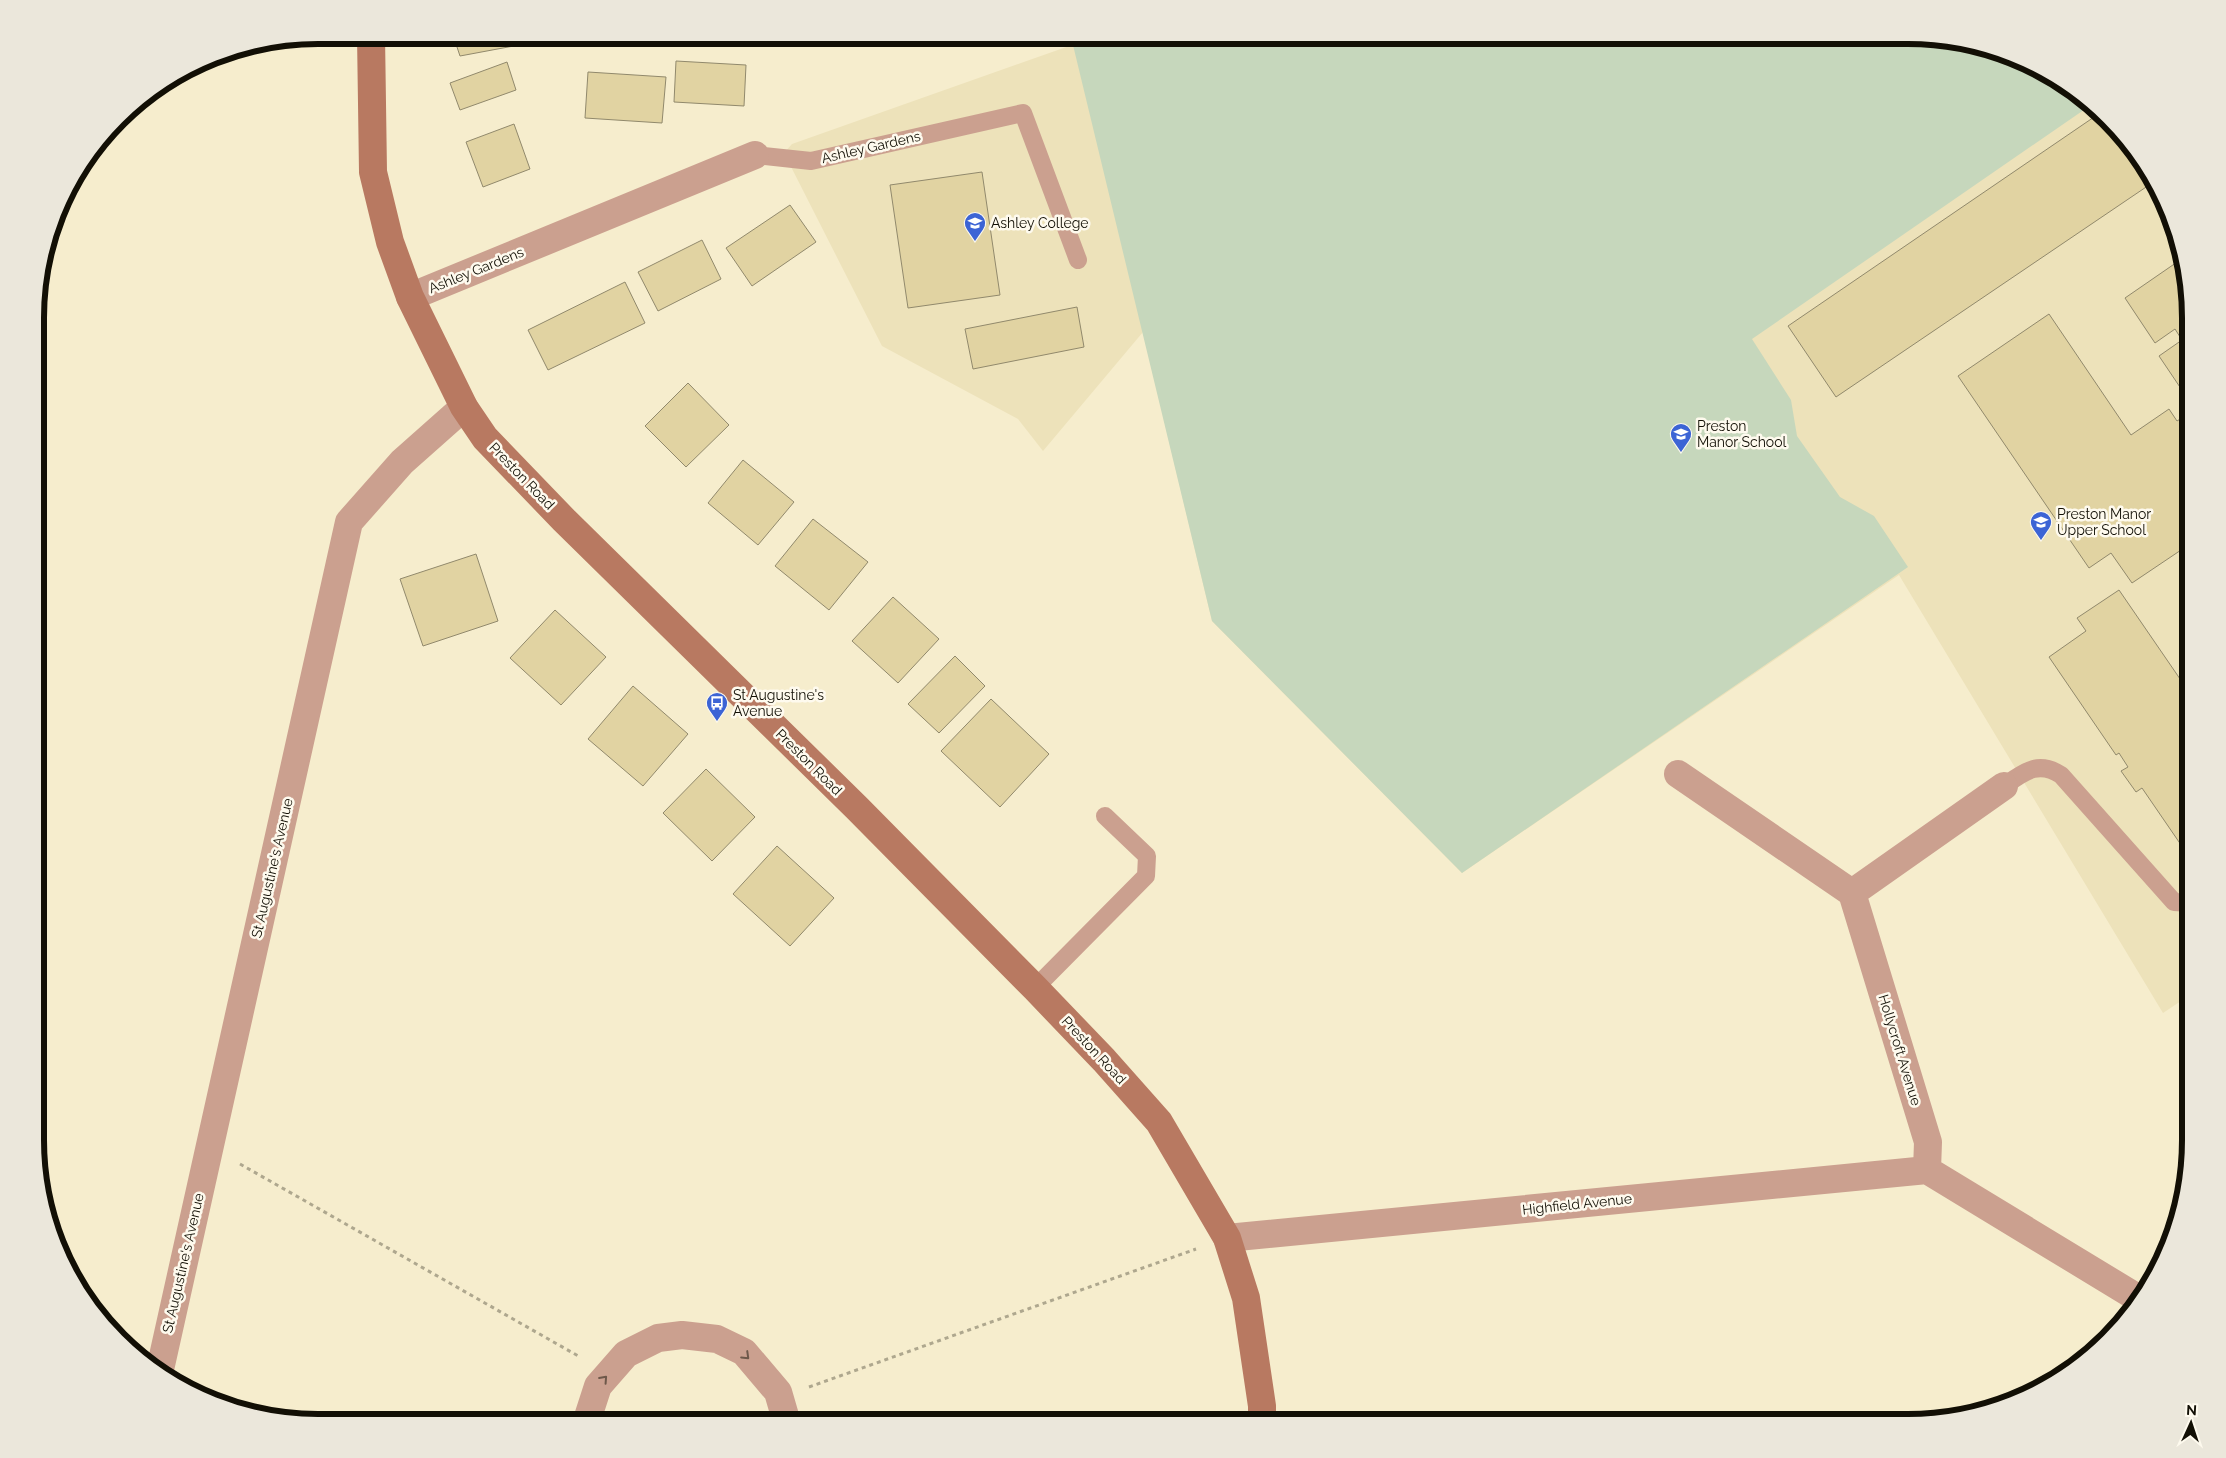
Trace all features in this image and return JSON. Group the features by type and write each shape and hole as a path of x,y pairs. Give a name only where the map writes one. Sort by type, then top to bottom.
{"street":[{"name":"Preston Road","path":"371,44 373,172 390,242 410,297 464,407 484,438 564,520 856,808 1035,988 1104,1060 1159,1122 1227,1238 1246,1298 1262,1414"},
{"name":"Ashley Gardens","path":"410,297 755,155"},
{"name":"St Augustine's Avenue","path":"160,1364 349,522 402,462 464,407"},
{"path":"1678,774 1852,893 2004,786"},
{"name":"Hollycroft Avenue","path":"1852,893 1928,1142 1927,1170"},
{"path":"1927,1170 2134,1296"},
{"name":"Highfield Avenue","path":"1227,1238 1927,1170"},
{"path":"589,1414 598,1386 626,1354 658,1338 682,1334 717,1339 744,1352 778,1392 785,1414"}],"lane":[{"name":"Ashley Gardens","path":"755,155 810,161 1023,113 1078,260"},
{"path":"2004,786 2036,768 2051,768 2061,775 2174,902 2182,902"},
{"path":"1035,988 1146,876 1147,856 1105,816"}],"path":[{"path":"210,1146 609,1374"},
{"path":"780,1397 1227,1238"}],"shaded area":[{"name":"Preston Manor School","path":"1926,44 1979,53 2013,65 2045,80 2089,112 2126,151 2154,197 2173,247 2182,300 2182,1000 2163,1013 1899,575 1462,873 1212,621 1143,332 1043,451 1018,419 882,346 784,153 792,144 1072,45"}],"green space":[{"name":"Preston Manor School","path":"1926,44 1962,49 1996,58 2045,80 2085,109 1752,339 1791,400 1797,436 1840,497 1874,516 1908,567 1462,873 1212,621 1073,45"}],"building":[{"path":"456,44 519,45 460,56"},
{"path":"676,61 746,65 744,106 674,102"},
{"path":"507,62 516,90 460,110 450,83"},
{"path":"588,72 666,77 662,123 585,118"},
{"path":"2094,117 2126,151 2148,186 1836,397 1788,326"},
{"path":"514,124 530,169 483,187 466,142"},
{"path":"982,172 1000,295 908,308 890,185"},
{"path":"790,205 816,242 752,286 726,248"},
{"path":"702,240 721,279 658,311 638,272"},
{"path":"2177,262 2182,300 2182,340 2175,329 2155,343 2125,298"},
{"path":"625,282 645,323 548,370 528,330"},
{"path":"1077,307 1084,347 973,369 965,329"},
{"path":"2049,314 2131,435 2169,409 2177,421 2182,418 2182,549 2132,583 2111,553 2089,568 1958,376"},
{"path":"2182,340 2182,390 2159,356"},
{"path":"688,383 729,425 686,467 645,426"},
{"path":"743,460 794,502 758,545 708,503"},
{"path":"813,519 868,562 829,610 775,566"},
{"path":"476,554 498,621 423,646 400,579"},
{"path":"2119,590 2182,682 2182,846 2142,788 2136,792 2121,771 2128,767 2119,753 2116,755 2049,657 2086,631 2077,618"},
{"path":"893,597 939,639 898,683 852,641"},
{"path":"555,610 606,657 561,705 510,658"},
{"path":"955,656 985,686 939,733 908,704"},
{"path":"633,686 688,734 643,786 588,739"},
{"path":"991,699 1049,754 1000,807 941,751"},
{"path":"706,769 755,817 712,861 663,813"},
{"path":"777,846 834,898 790,946 733,894"}],"place":[{"name":"Ashley College","path":"975,242"},
{"name":"Preston Manor School","path":"1681,453"},
{"name":"Preston Manor Upper School","path":"2041,541"},
{"name":"St Augustine's Avenue","path":"717,722"}]}
